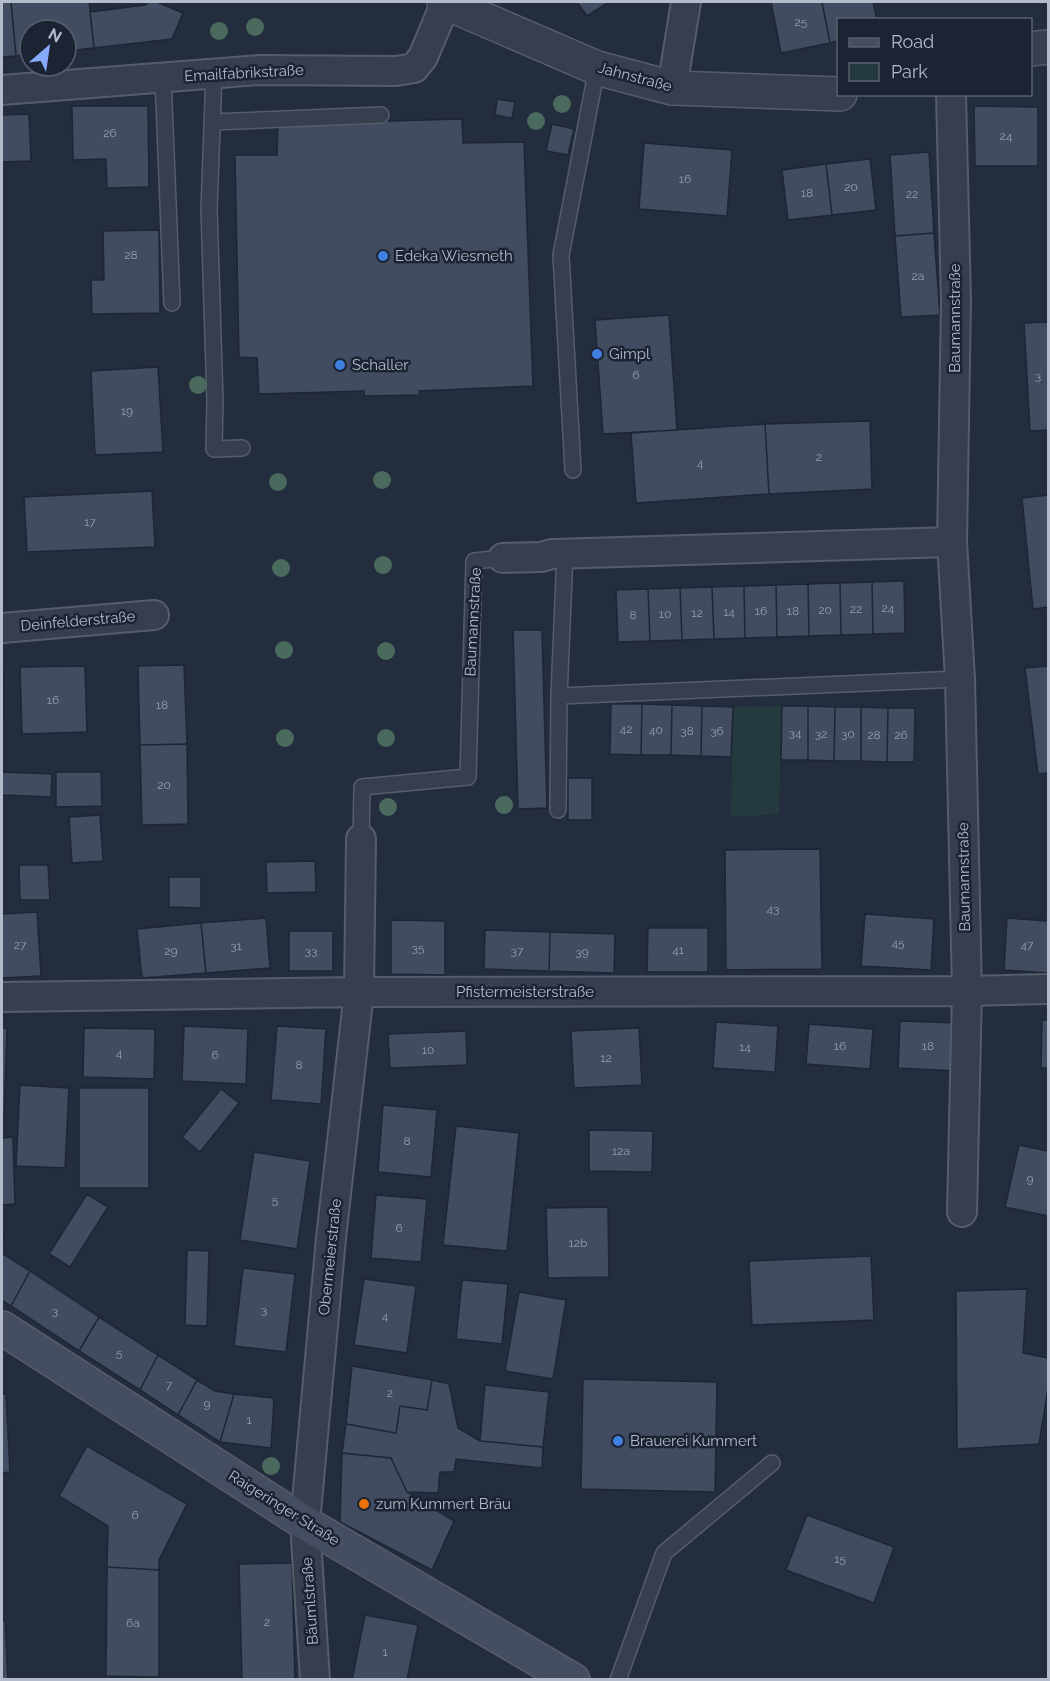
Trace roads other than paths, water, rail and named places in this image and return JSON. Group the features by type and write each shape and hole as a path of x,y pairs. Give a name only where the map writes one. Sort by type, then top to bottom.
{"main road":[{"name":"Raigeringer Straße","path":"2,1328 305,1523 573,1680"}],"street":[{"name":"Jahnstraße","path":"445,2 597,68 672,88 837,94"},
{"name":"Emailfabrikstraße","path":"2,90 260,70 396,71 414,68 423,57 445,2"},
{"path":"672,88 686,2"},
{"path":"1032,50 1048,47"},
{"name":"Baumannstraße","path":"951,96 956,301 952,542 960,679 967,991 962,1212"},
{"name":"Baumannstraße","path":"503,558 541,557 552,554 952,542"},
{"name":"Deinfelderstraße","path":"2,628 154,615"},
{"name":"Baumannstraße","path":"359,992 361,839"},
{"name":"Pfistermeisterstraße","path":"2,997 359,992 1048,989"},
{"name":"Obermeierstraße","path":"305,1523 331,1238 359,992"},
{"name":"Bäumlstraße","path":"305,1523 315,1680"}],"lane":[{"path":"573,470 561,255 597,68"},
{"path":"214,73 209,209 215,400 214,449 243,448"},
{"path":"163,77 172,303"},
{"path":"212,122 381,116"},
{"path":"558,810 559,696 565,554"},
{"name":"Baumannstraße","path":"361,839 362,787 468,777 474,561 503,558"},
{"path":"559,696 960,679"},
{"path":"618,1680 664,1553 772,1463"}],"place":[{"name":"Edeka Wiesmeth","path":"383,256"},
{"name":"Gimpl","path":"597,354"},
{"name":"Schaller","path":"340,365"},
{"name":"Brauerei Kummert","path":"618,1441"},
{"name":"zum Kummert Bräu","path":"364,1504"}]}
